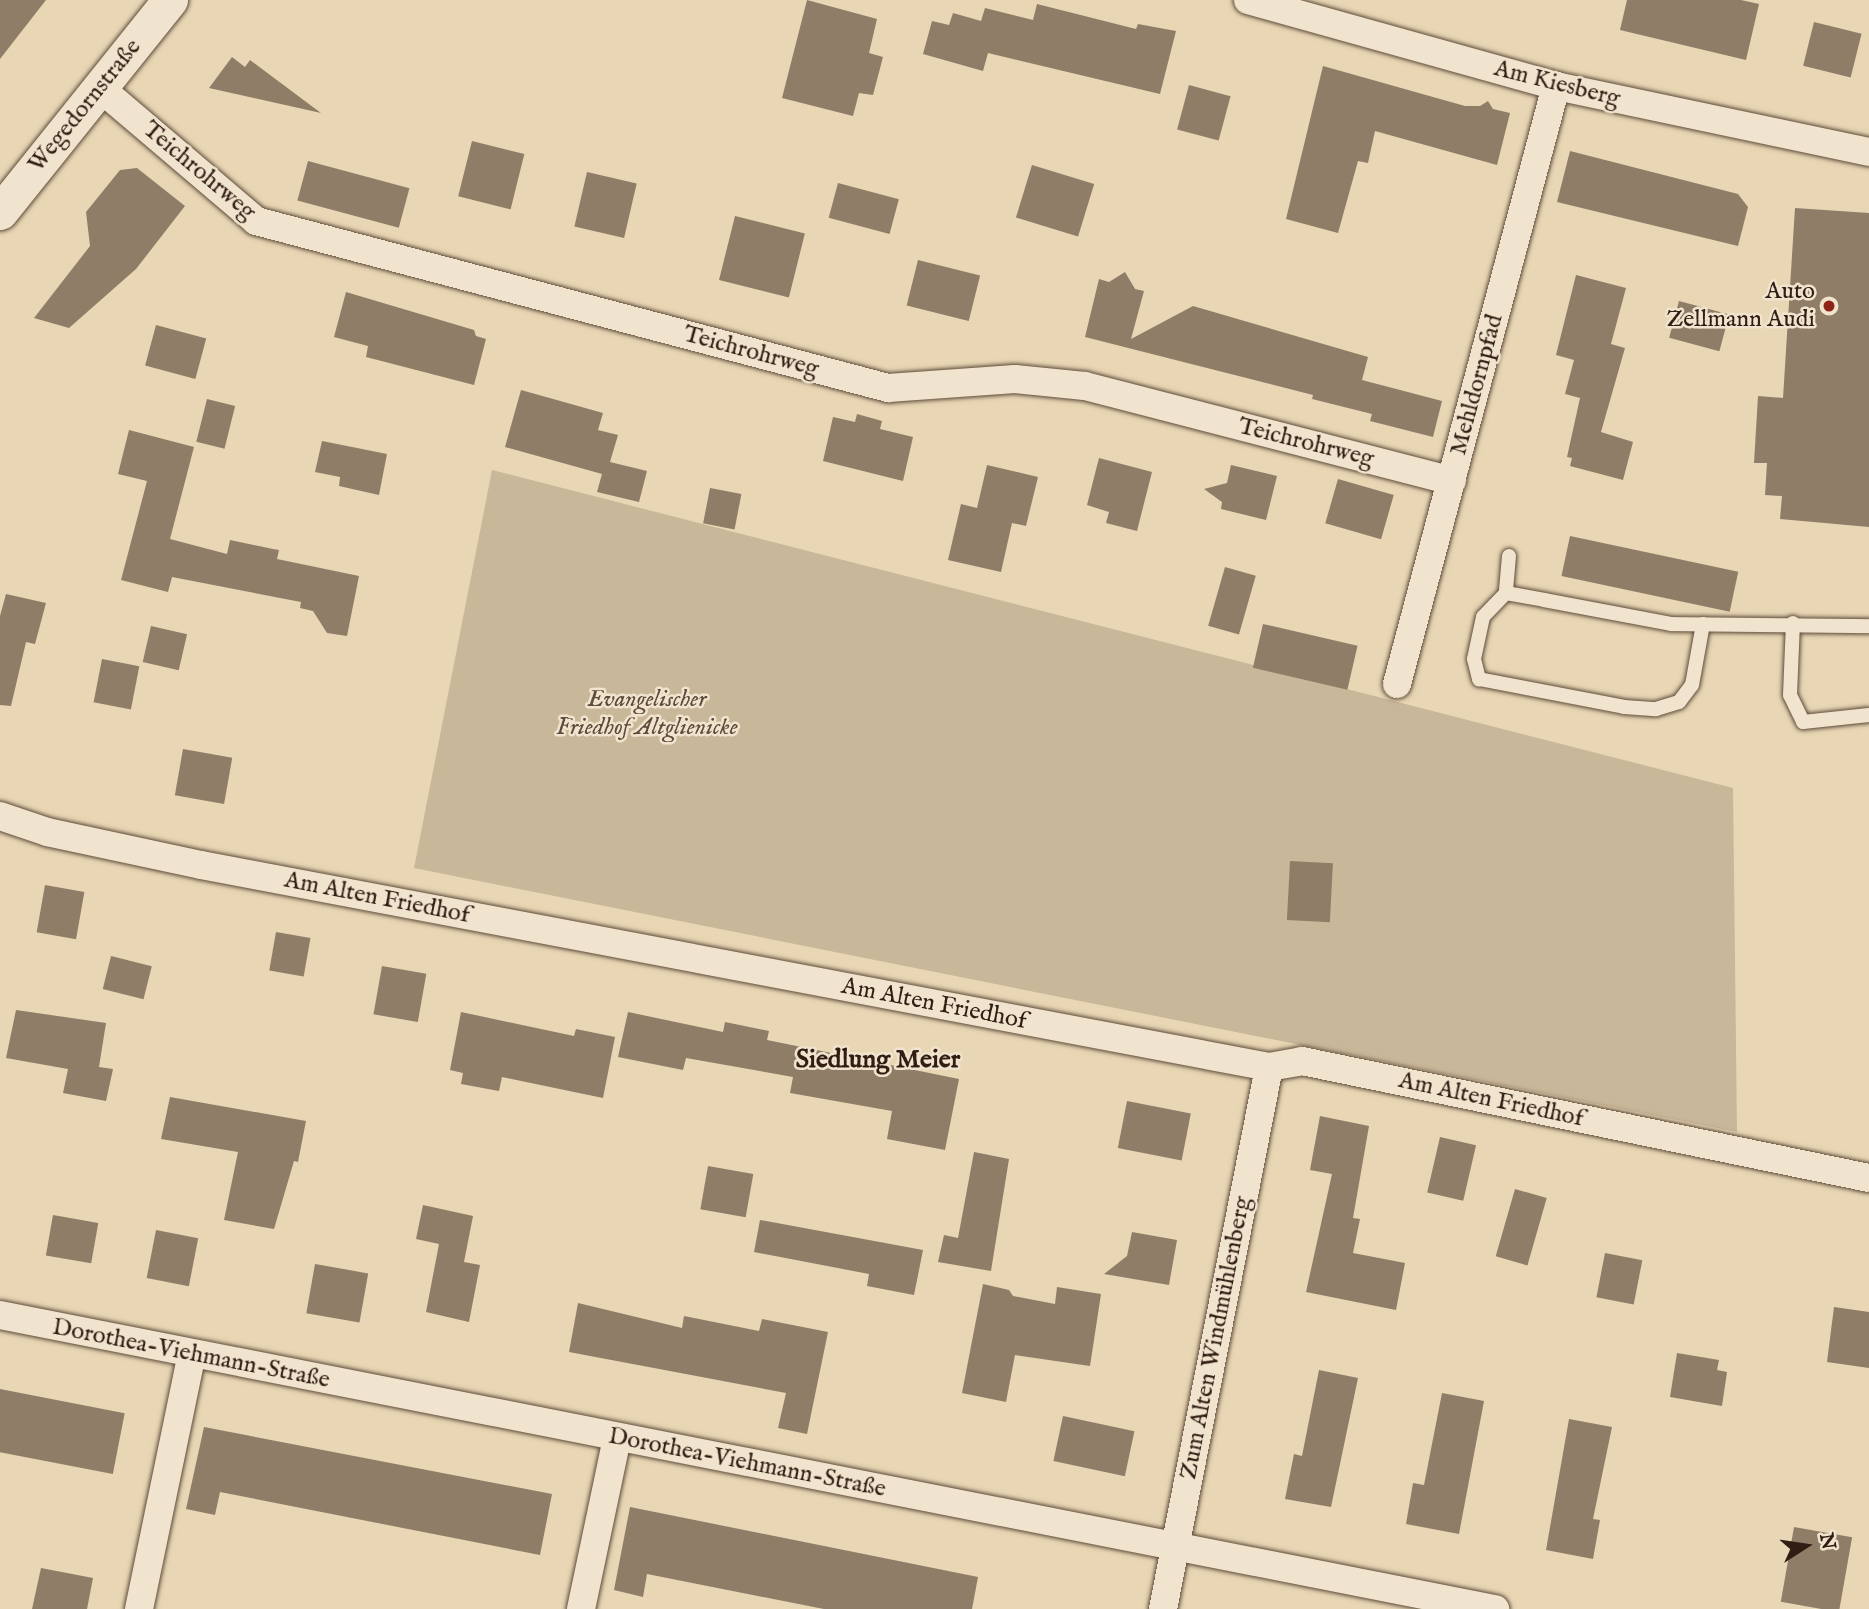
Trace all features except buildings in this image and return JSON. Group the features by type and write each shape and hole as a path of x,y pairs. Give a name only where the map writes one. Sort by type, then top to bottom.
{"street":[{"name":"Wegedornstraße","path":"0,212 170,0"},
{"name":"Am Kiesberg","path":"1248,0 1556,86 1869,152"},
{"name":"Mehldornpfad","path":"1397,684 1556,86"},
{"name":"Teichrohrweg","path":"100,88 256,221 888,388 1015,379 1085,386 1452,481"},
{"name":"Am Alten Friedhof","path":"0,816 47,832 201,865 1269,1068 1302,1061 1869,1178"},
{"name":"Zum Alten Windmühlenberg","path":"1163,1609 1269,1068"},
{"name":"Dorothea-Viehmann-Straße","path":"0,1315 617,1438 1177,1544 1495,1609"},
{"path":"139,1609 192,1354"},
{"path":"581,1609 617,1438"}],"lane":[{"path":"1509,556 1506,593 1483,617 1474,659 1479,679 1624,707 1656,709 1679,702 1692,685 1703,624"},
{"path":"1506,593 1671,624 1793,623 1869,626"},
{"path":"1793,623 1790,695 1802,722 1869,715"}],"green space":[{"name":"Evangelischer Friedhof Altglienicke","path":"492,470 1733,788 1737,1132 414,868"}],"place":[{"name":"Auto Zellmann Audi","path":"1829,306"}],"district":[{"name":"Siedlung Meier","path":"878,1060"}]}
